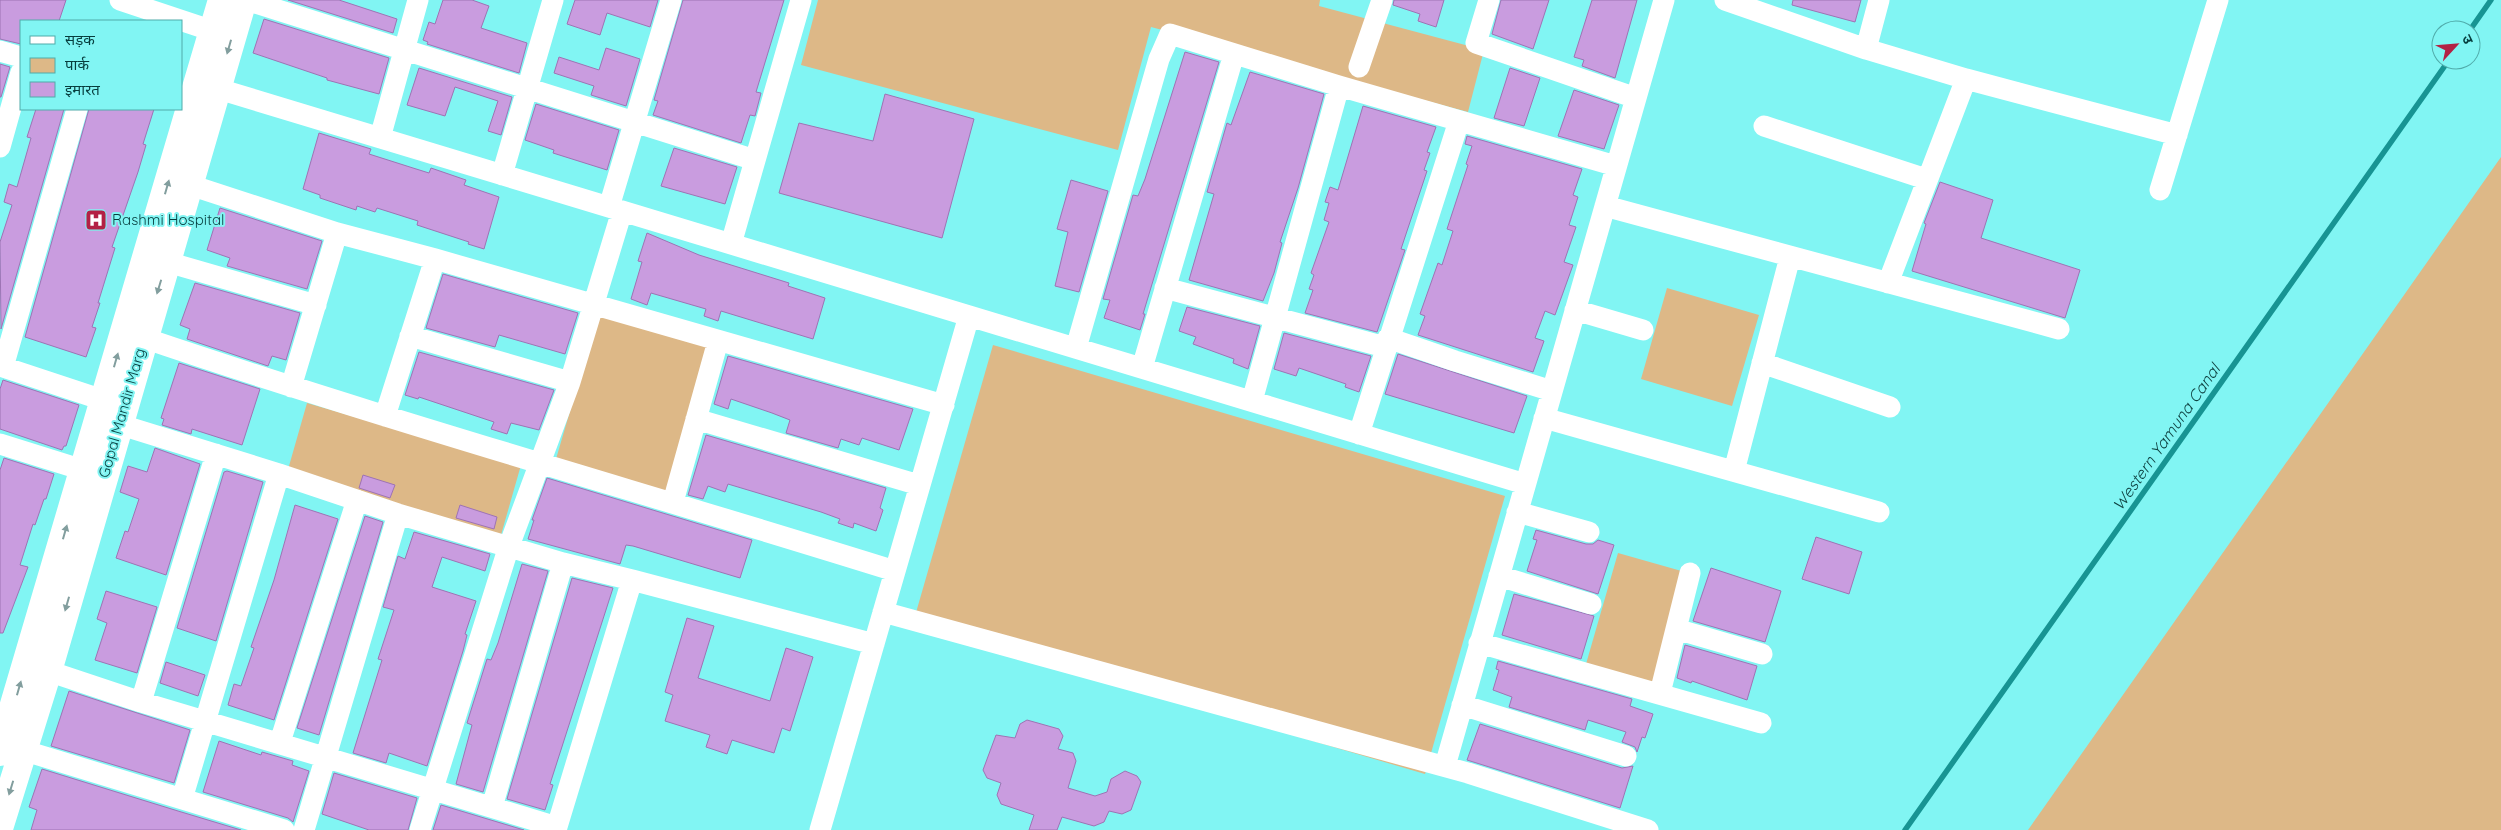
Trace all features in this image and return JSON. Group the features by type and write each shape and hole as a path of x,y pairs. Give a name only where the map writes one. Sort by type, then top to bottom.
{"street":[{"name":"Gopal Mandir Marg","path":"8,749 48,671 115,410 199,98 213,31 222,0"},
{"name":"Gopal Mandir Marg","path":"0,826 8,749 5,717 83,470 115,410 144,338 190,185 199,98 244,0"},
{"path":"244,0 755,160"},
{"path":"380,138 418,0"},
{"path":"502,175 553,0"},
{"path":"420,830 509,546 570,382 593,306 634,122 671,0"},
{"path":"731,244 801,0"},
{"path":"1359,67 1382,0"},
{"path":"1489,0 1476,43 1636,98"},
{"path":"1444,766 1664,0"},
{"path":"1725,0 1866,48 1966,79 2177,135"},
{"path":"1866,48 1879,0"},
{"path":"2160,190 2218,0"},
{"path":"126,1 181,20"},
{"path":"182,20 213,31"},
{"path":"1076,348 1159,58 1170,34 1339,86 1616,166"},
{"path":"0,52 20,58"},
{"path":"1142,368 1234,54"},
{"path":"0,148 20,76"},
{"path":"1888,283 1926,179 1966,79"},
{"path":"1252,402 1339,86"},
{"path":"199,98 380,138 1525,484"},
{"path":"77,110 1,367 115,410 216,454 398,514 563,563 874,644"},
{"path":"1360,434 1387,343 1459,121"},
{"path":"1764,126 1926,179"},
{"path":"190,185 337,233 436,259 593,306 944,405"},
{"path":"1605,206 2059,330"},
{"path":"291,387 337,233"},
{"path":"1734,472 1790,257"},
{"path":"385,416 436,259"},
{"path":"166,262 316,305"},
{"path":"1165,288 1455,361 1552,391"},
{"path":"1575,310 1644,330"},
{"path":"820,830 919,485 970,316"},
{"path":"410,336 570,382"},
{"path":"144,338 291,387 538,464 673,502 895,571"},
{"path":"673,502 718,341"},
{"path":"1762,363 1890,407"},
{"path":"1544,418 1879,512"},
{"path":"696,419 919,485"},
{"path":"0,444 83,470"},
{"path":"141,702 216,454"},
{"path":"182,799 279,474"},
{"path":"280,742 357,500"},
{"path":"1517,512 1589,532"},
{"path":"304,830 398,514"},
{"path":"492,808 563,563"},
{"path":"1660,693 1690,573"},
{"path":"1499,576 1590,604"},
{"path":"48,671 205,722 280,742 325,759 432,789 557,829 632,580"},
{"path":"883,612 1444,766 1648,830"},
{"path":"1676,629 1762,654"},
{"path":"1480,643 1761,723"},
{"path":"1462,705 1626,756"},
{"path":"8,749 284,830"}],"green space":[{"path":"818,0 1320,0 1319,6 1484,50 1468,112 1151,27 1118,150 801,65"},
{"path":"2501,157 2501,830 2028,830"},
{"path":"1667,288 1759,315 1732,406 1641,379"},
{"path":"598,315 710,347 668,492 556,459"},
{"path":"993,345 1505,496 1425,774 913,623"},
{"path":"307,403 521,465 501,535 287,473"},
{"path":"1618,553 1685,572 1653,684 1586,664"}],"building":[{"path":"0,0 66,0 59,20 20,20 20,44 0,39"},
{"path":"288,0 339,0 397,19 393,33"},
{"path":"443,0 472,0 489,6 481,28 527,43 519,73 427,44 428,42 423,40 429,22 435,24"},
{"path":"575,0 658,0 650,27 607,13 600,35 567,24"},
{"path":"683,0 784,0 756,92 761,93 755,116 750,115 741,143 653,115 658,101 654,100"},
{"path":"1394,0 1444,0 1436,27 1418,21 1420,14 1393,5"},
{"path":"1501,0 1549,0 1533,49 1492,34"},
{"path":"1592,0 1637,0 1615,78 1582,66 1584,60 1574,57"},
{"path":"1793,0 1861,0 1855,22 1792,5"},
{"path":"264,19 389,58 379,94 327,80 327,78 253,53"},
{"path":"606,48 640,59 626,106 591,95 594,86 554,73 559,57 599,70"},
{"path":"1185,52 1219,62 1143,314 1145,314 1140,330 1104,318 1110,300 1103,299 1133,195 1138,196 1145,179"},
{"path":"0,64 10,67 1,97 0,97"},
{"path":"419,68 512,97 501,135 488,131 498,101 455,87 445,116 407,105"},
{"path":"1510,68 1540,78 1524,126 1494,118"},
{"path":"1250,72 1324,94 1298,188 1280,242 1282,243 1274,273 1263,301 1189,280 1214,194 1207,192 1227,123 1231,125"},
{"path":"1574,90 1619,105 1604,149 1558,136"},
{"path":"885,94 974,119 942,238 779,193 799,123 873,141"},
{"path":"536,104 619,130 607,170 553,153 554,150 525,140"},
{"path":"1363,106 1436,127 1427,152 1430,153 1424,170 1427,171 1401,249 1405,250 1377,332 1305,313 1313,290 1309,289 1314,275 1311,273 1329,222 1324,220 1329,203 1325,202 1330,187 1338,190"},
{"path":"36,110 64,110 1,329 0,242 12,205 4,202 9,184 17,187 31,138 27,137"},
{"path":"89,110 154,110 143,144 146,145 138,172 112,247 115,248 98,303 100,303 92,327 96,328 86,357 25,337"},
{"path":"319,133 371,149 369,154 429,173 431,168 466,180 464,185 499,197 484,249 468,244 469,242 417,225 418,221 377,208 375,212 357,206 356,210 320,198 320,195 303,189"},
{"path":"1467,136 1582,169 1573,195 1578,197 1569,225 1576,227 1564,262 1573,265 1555,315 1545,311 1535,338 1544,341 1533,372 1418,335 1425,316 1420,314 1438,263 1442,265 1453,231 1447,229 1468,165 1466,164 1472,146 1465,144"},
{"path":"674,148 737,167 725,204 661,186"},
{"path":"1071,180 1108,191 1079,292 1055,286 1068,232 1057,229"},
{"path":"1940,182 1993,200 1981,238 2080,270 2065,318 1912,271 1926,224 1924,223"},
{"path":"220,208 322,241 307,289 227,266 230,258 207,250"},
{"path":"647,233 699,255 789,283 788,286 825,298 813,339 721,311 718,321 704,316 706,309 651,293 647,305 631,299 642,262 638,261"},
{"path":"443,274 578,313 565,354 499,335 495,347 426,328"},
{"path":"195,283 300,313 286,360 272,356 268,366 187,339 190,329 180,325"},
{"path":"1187,307 1260,326 1248,369 1233,363 1234,359 1193,344 1196,337 1179,331"},
{"path":"1284,333 1371,356 1359,392 1345,387 1346,384 1299,368 1296,376 1274,369"},
{"path":"419,352 554,390 539,430 511,423 507,434 491,429 494,422 419,397 418,399 405,395"},
{"path":"1398,354 1527,396 1514,433 1385,394"},
{"path":"728,356 913,409 899,450 862,438 859,445 841,439 838,448 786,433 790,420 772,413 731,399 728,409 714,404"},
{"path":"179,363 260,389 242,445 192,429 191,434 162,425 164,419 161,418"},
{"path":"3,380 79,405 66,446 62,450 0,429 0,389"},
{"path":"706,435 886,488 880,508 883,510 876,531 854,523 853,528 838,523 840,519 821,512 728,484 725,492 708,486 703,499 688,495"},
{"path":"155,448 200,464 166,575 116,558 125,531 128,532 139,499 120,492 128,466 147,472"},
{"path":"4,458 54,474 46,499 44,499 35,525 33,524 20,565 28,567 3,633 0,633 0,470"},
{"path":"227,471 263,482 216,641 177,628 224,472"},
{"path":"363,475 395,485 390,498 359,488"},
{"path":"547,478 752,540 740,578 633,546 626,545 620,564 528,539 534,520 532,520"},
{"path":"295,505 338,519 274,720 228,705 234,684 241,686 254,648 251,647 274,580"},
{"path":"460,505 497,517 494,529 456,518"},
{"path":"365,516 383,522 319,735 297,728"},
{"path":"1536,530 1586,544 1593,544 1598,540 1614,545 1598,594 1527,571 1537,540 1533,539"},
{"path":"414,532 490,554 485,571 442,557 432,587 476,601 465,634 467,635 463,651 427,766 389,753 386,763 353,753 382,660 378,659 394,610 383,607 398,556 405,559"},
{"path":"1816,537 1862,552 1849,594 1802,579"},
{"path":"522,564 548,571 483,792 456,784 472,725 467,723 487,659 491,660 498,643"},
{"path":"1711,568 1781,591 1765,642 1693,621"},
{"path":"572,578 613,588 550,784 553,785 545,810 507,799"},
{"path":"106,591 157,607 137,673 95,660 107,623 97,619"},
{"path":"1514,594 1594,616 1581,659 1502,635"},
{"path":"687,618 714,626 698,678 770,701 786,648 813,657 790,731 782,728 774,753 732,740 727,754 706,747 710,735 665,721 673,695 665,692"},
{"path":"1685,645 1757,666 1747,700 1692,681 1691,683 1677,678"},
{"path":"1498,661 1632,699 1630,706 1653,714 1645,738 1642,737 1637,752 1635,747 1622,742 1626,732 1588,720 1585,730 1509,707 1512,697 1493,690 1499,670 1496,669"},
{"path":"166,662 205,675 198,696 160,683"},
{"path":"69,691 190,730 174,783 51,746"},
{"path":"1027,720 1059,729 1063,736 1058,749 1073,753 1076,761 1068,788 1095,796 1107,792 1111,779 1125,771 1137,776 1141,782 1131,810 1122,814 1109,811 1104,822 1094,826 1062,817 1057,830 1029,830 1034,815 1001,804 997,795 1001,783 987,778 983,770 996,735 1015,738 1020,724"},
{"path":"1480,724 1622,768 1633,766 1620,808 1467,760"},
{"path":"219,741 261,755 262,752 293,761 292,765 309,771 293,822 288,818 203,792"},
{"path":"42,769 241,830 31,830 37,810 29,807"},
{"path":"334,773 417,798 408,830 369,830 322,814"},
{"path":"441,805 524,830 433,830"}],"waterway":[{"name":"Western Yamuna Canal","path":"2477,20 2491,0"},
{"name":"Western Yamuna Canal","path":"1905,830 2442,70"}],"place":[{"name":"Rashmi Hospital","path":"96,220"}]}
